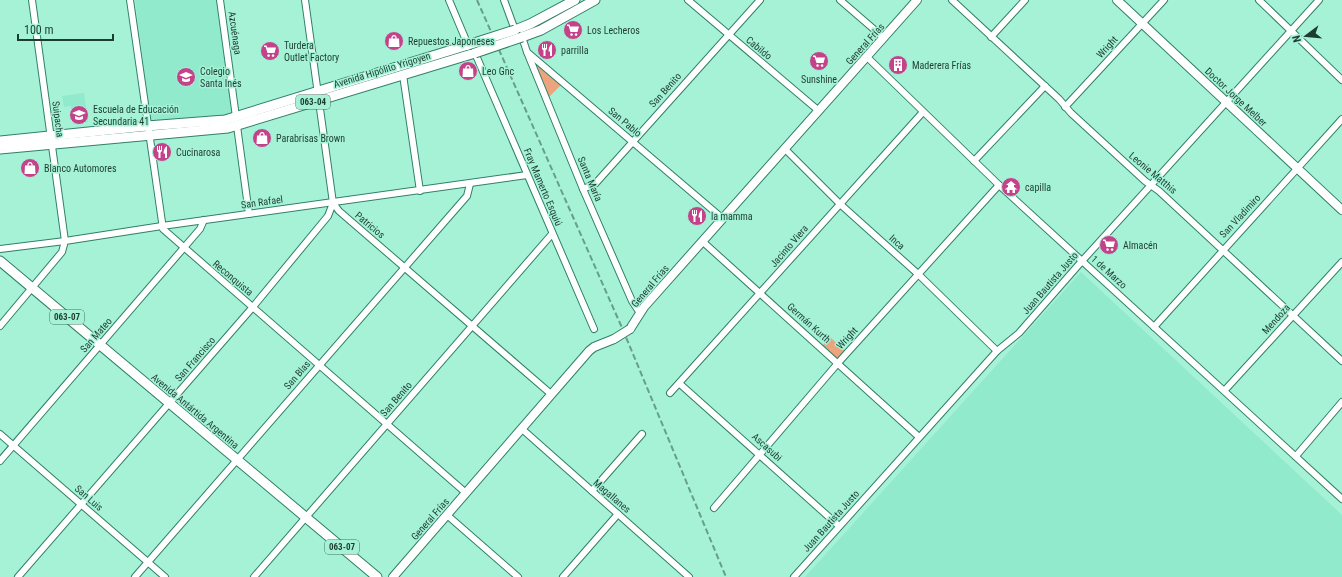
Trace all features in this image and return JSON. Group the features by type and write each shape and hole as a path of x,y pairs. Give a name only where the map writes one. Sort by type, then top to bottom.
{"main road":[{"name":"Avenida Hipólito Yrigoyen","path":"0,150 50,141 219,121 236,121 318,96 515,30 530,24 575,0"},
{"name":"Avenida Hipólito Yrigoyen","path":"318,96 403,75 522,37 540,30 595,0"},
{"name":"General Frías","path":"393,577 589,351 630,329 640,312 702,240 819,112 917,0"},
{"name":"Doctor Jorge Melber","path":"1117,0 1342,210"},
{"name":"Avenida Hipólito Yrigoyen","path":"0,141 50,141"},
{"name":"Avenida Antártida Argentina","path":"0,261 377,577"}],"street":[{"name":"Suipacha","path":"32,0 50,141 65,241"},
{"path":"130,0 162,226"},
{"name":"Azcuénaga","path":"220,0 249,214"},
{"path":"305,0 333,202"},
{"path":"449,0 468,45"},
{"path":"504,0 515,30"},
{"name":"Cabildo","path":"688,0 819,112"},
{"name":"San Benito","path":"583,190 595,184 760,0"},
{"path":"840,0 884,38"},
{"name":"Leonie Matthis","path":"952,0 1145,181 1223,249 1342,361"},
{"path":"991,37 1025,0"},
{"name":"Wright","path":"1066,107 1164,0"},
{"path":"1259,0 1342,80"},
{"name":"Juan Bautista Justo","path":"794,577 997,350 1019,333 1082,260 1319,0"},
{"path":"522,37 527,52"},
{"name":"San Pablo","path":"527,52 722,218"},
{"name":"Santa María","path":"527,52 583,190 632,301 640,312"},
{"name":"Fray Mamerto Esquiú","path":"475,53 594,329"},
{"name":"1 de Marzo","path":"867,57 999,185 1225,390 1342,499"},
{"path":"403,75 420,191"},
{"path":"974,161 1045,86"},
{"name":"Jacinto Viera","path":"670,393 762,294 840,204 923,112"},
{"name":"San Vladimiro","path":"1154,327 1342,119"},
{"name":"Inca","path":"785,149 840,204 918,274 997,350"},
{"name":"San Rafael","path":"0,249 527,175"},
{"name":"San Blas","path":"135,577 467,196 470,184"},
{"name":"Wright","path":"714,508 838,363 999,185"},
{"name":"Patricios","path":"333,202 339,211 405,266 551,394"},
{"name":"San Francisco","path":"18,577 252,308 328,216 333,202"},
{"name":"San Mateo","path":"0,461 200,229 204,220"},
{"name":"Reconquista","path":"162,226 165,232 183,249 466,493"},
{"name":"San Benito","path":"254,577 552,234"},
{"name":"Germán Kurth","path":"702,240 919,437"},
{"path":"0,326 62,252 65,241"},
{"name":"Mendoza","path":"1225,390 1342,262"},
{"name":"Ascasubi","path":"680,384 839,526"},
{"path":"1296,456 1342,402"},
{"name":"Magallanes","path":"522,429 689,577"},
{"name":"San Luis","path":"0,434 165,577"},
{"path":"592,492 642,434"},
{"path":"562,577 618,514"},
{"path":"447,515 518,577"}],"shaded area":[{"name":"Colegio Santa Inés","path":"135,0 218,0 232,116 151,124"},
{"path":"533,62 561,85 548,98"},
{"name":"Escuela de Educación Secundaria 41","path":"84,93 88,122 73,124 71,106 64,107 62,96"},
{"path":"1081,272 1342,515 1342,577 805,577"},
{"path":"830,337 846,352 839,360 823,345"}],"railway":[{"path":"477,0 623,330 726,577"}],"place":[{"name":"Los Lecheros","path":"573,30"},
{"name":"Repuestos Japoneses","path":"394,41"},
{"name":"parrilla","path":"547,50"},
{"name":"Turdera Outlet Factory","path":"270,51"},
{"name":"Sunshine","path":"819,61"},
{"name":"Maderera Frías","path":"898,65"},
{"name":"Leo Gnc","path":"468,71"},
{"name":"Colegio Santa Inés","path":"186,77"},
{"name":"Escuela de Educación Secundaria 41","path":"79,115"},
{"name":"Parabrisas Brown","path":"262,138"},
{"name":"Cucinarosa","path":"162,152"},
{"name":"Blanco Automores","path":"30,168"},
{"name":"capilla","path":"1011,187"},
{"name":"la mamma","path":"697,216"},
{"name":"Almacén","path":"1109,245"}]}
